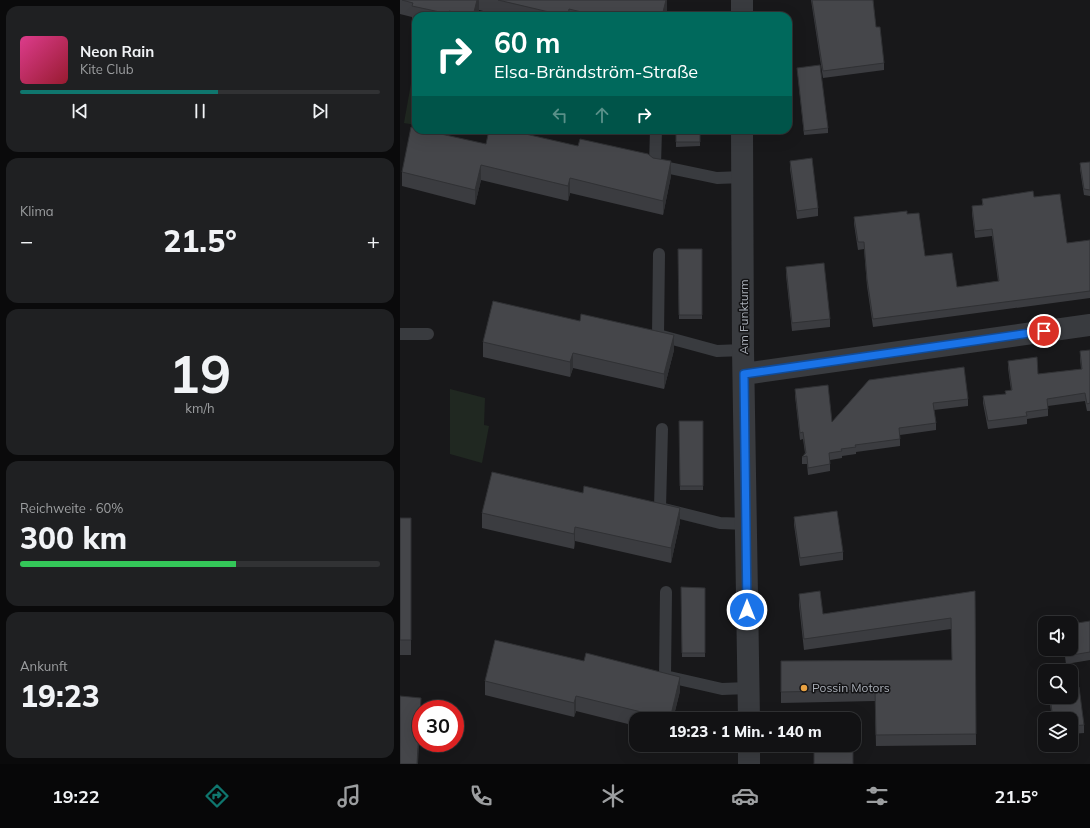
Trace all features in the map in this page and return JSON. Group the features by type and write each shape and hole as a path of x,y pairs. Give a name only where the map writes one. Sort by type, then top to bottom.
{"street":[{"path":"742,0 742,12"},
{"name":"Am Funkturm","path":"742,134 748,712"},
{"path":"744,374 1090,325"},
{"path":"749,752 750,764"}],"lane":[{"path":"656,134 655,165 717,178 743,177"},
{"path":"658,254 658,335 717,351 744,350"},
{"path":"400,334 428,334"},
{"path":"662,429 660,508 720,523 746,524"},
{"path":"666,592 665,676 722,690 748,688"}],"shaded area":[{"path":"412,78 412,124 404,123"},
{"path":"450,389 485,398 484,425 489,426 482,463 450,454"}],"building":[{"path":"402,0 477,0 474,12 440,12 412,6 413,3"},
{"path":"498,0 666,0 663,12 581,12 569,9 569,12 549,12"},
{"path":"812,0 873,0 876,27 880,27 884,63 823,71"},
{"path":"820,65 828,128 804,131 797,68"},
{"path":"411,127 412,134 441,134 486,144 488,134 526,134 578,146 580,139 648,154 653,158 671,161 663,201 570,178 568,186 481,165 475,190 402,172"},
{"path":"676,134 700,134 700,142 676,142"},
{"path":"812,158 818,208 797,211 790,161"},
{"path":"1090,162 1090,190 1084,189 1080,163"},
{"path":"1033,191 1034,197 1060,194 1067,243 1090,240 1090,291 873,319 867,279 864,242 858,242 854,217 907,211 907,214 919,213 925,256 952,253 957,287 999,281 992,229 975,231 972,206 983,205 982,199"},
{"path":"678,249 702,249 702,315 679,315"},
{"path":"824,263 830,319 792,323 786,267"},
{"path":"493,301 580,321 581,314 674,335 664,374 573,353 570,362 483,342"},
{"path":"1090,350 1090,403 1087,404 1085,393 1047,399 1048,409 1026,412 1027,416 988,421 983,396 1006,394 1005,391 1012,390 1008,361 1037,357 1038,374 1082,369 1080,351"},
{"path":"964,367 968,399 933,403 936,423 899,428 900,439 855,445 856,447 841,449 842,451 829,453 830,464 808,468 807,456 802,457 806,453 803,432 800,433 795,389 828,385 832,422 869,380"},
{"path":"679,421 703,421 703,486 680,486"},
{"path":"492,472 583,493 584,486 680,508 671,548 575,527 574,534 482,513"},
{"path":"837,511 843,552 800,558 794,517"},
{"path":"400,518 411,518 411,640 400,640"},
{"path":"681,587 705,588 705,653 682,653"},
{"path":"820,591 823,614 975,591 976,734 876,735 875,690 781,692 781,661 952,660 951,618 804,639 799,594"},
{"path":"1090,621 1090,652 1078,654 1078,623"},
{"path":"495,640 584,661 586,653 680,677 672,712 641,712 576,696 574,703 485,681"},
{"path":"1078,687 1084,725 1078,725 1078,712 1052,712 1051,704 1078,704"},
{"path":"400,696 421,698 421,700 412,700 412,752 418,752 417,764 400,764"},
{"path":"814,752 853,752 853,764 814,764"}],"place":[{"name":"Possin Motors","path":"804,688"}],"route":[{"path":"747,610 744,374 1044,331"}]}
